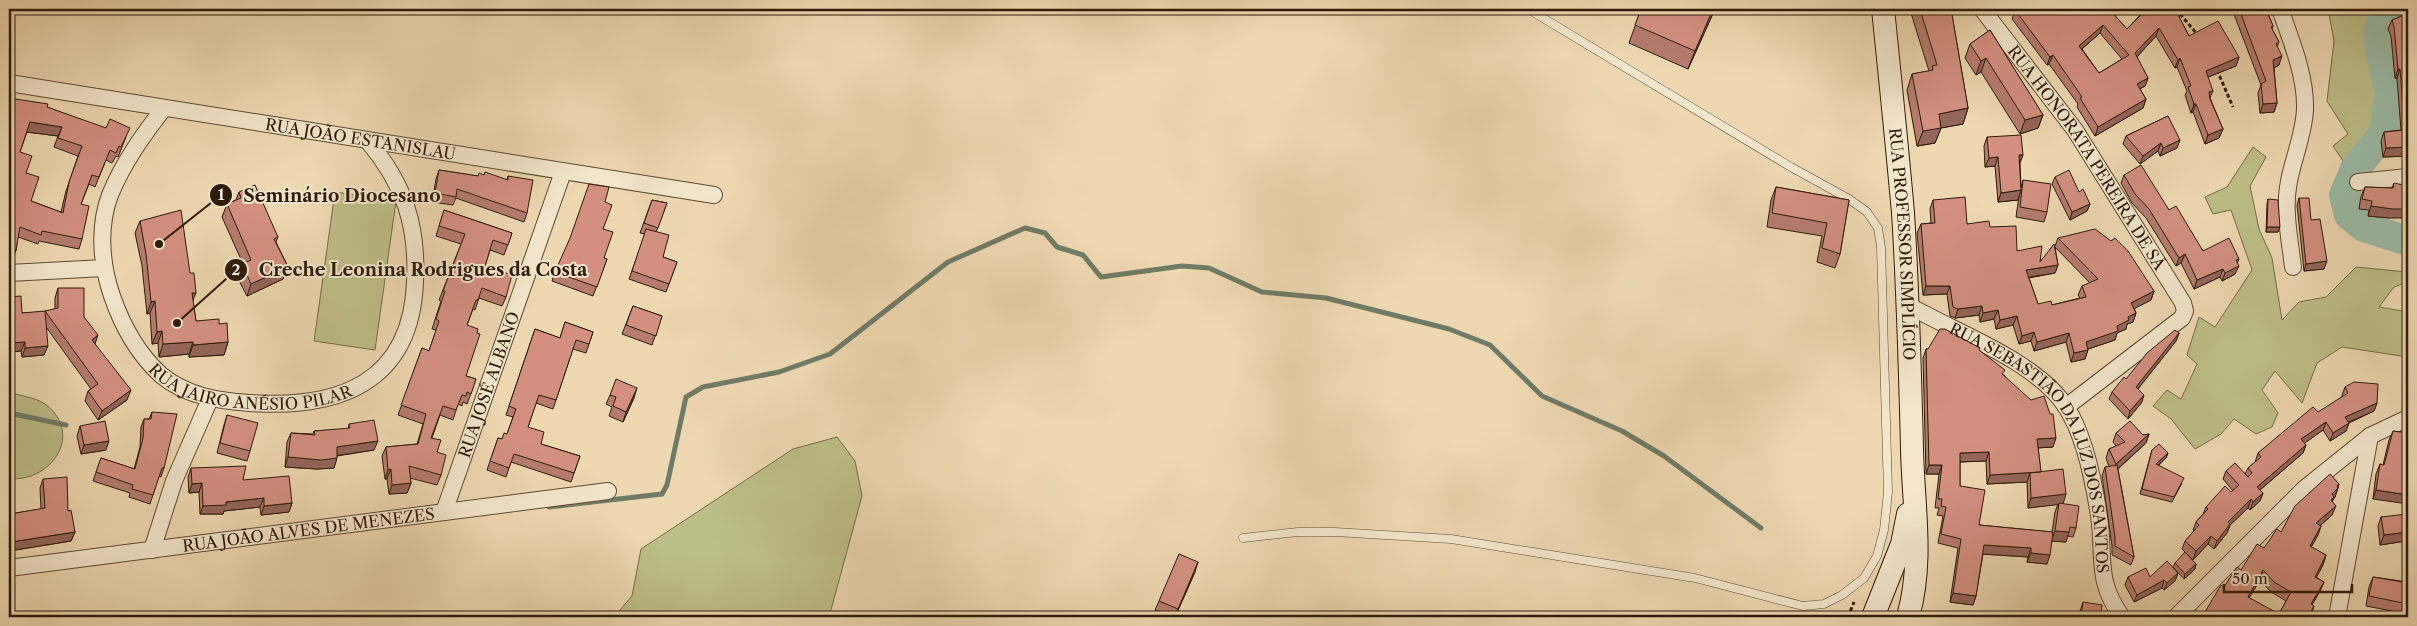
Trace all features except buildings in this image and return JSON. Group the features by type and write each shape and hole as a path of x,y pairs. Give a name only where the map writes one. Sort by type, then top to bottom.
{"street":[{"name":"RUA PROFESSOR SIMPLÍCIO","path":"1883,9 1903,213 1908,305 1912,481 1918,570 1908,617"},
{"name":"RUA HONORATA PEREIRA DE SÁ","path":"1982,9 2074,130 2183,303 2185,311 2182,318 2066,407"},
{"path":"2280,9 2300,73 2305,107 2303,130 2288,187 2287,218 2293,267"},
{"name":"RUA JOÃO ESTANISLAU","path":"9,83 714,195"},
{"name":"RUA JAIRO ANÉSIO PILAR","path":"164,108 124,166 110,197 102,234 104,268 120,317 146,360 162,376 184,390 210,399 262,404 321,400 342,395 366,383 381,371 397,352 407,330 415,296 416,260 413,230 398,183 368,140"},
{"name":"RUA JOSÉ ALBANO","path":"444,512 563,172"},
{"path":"2358,182 2408,177"},
{"path":"9,273 104,268"},
{"name":"RUA SEBASTIÃO DA LUZ DOS SANTOS","path":"1908,305 2012,360 2048,387 2066,407 2083,448 2097,503 2100,527 2101,571 2106,591 2122,617"},
{"path":"152,550 174,481 210,399"},
{"path":"2176,617 2304,489 2370,436 2408,418"},
{"path":"2337,617 2370,436"},
{"name":"RUA PROFESSOR SIMPLÍCIO","path":"1873,617 1902,544 1912,481"},
{"name":"RUA JOÃO ALVES DE MENEZES","path":"9,568 608,491"}],"lane":[{"path":"1243,538 1298,532 1335,532 1451,539 1696,578 1803,606 1824,604 1842,595 1864,578 1877,556 1884,530 1888,492 1881,247 1878,228 1867,212 1849,199 1775,157 1528,9"}],"path":[{"path":"2176,9 2201,40"},
{"path":"2215,66 2233,106"}],"green space":[{"path":"2328,9 2386,9 2384,55 2379,64 2385,111 2368,146 2345,164 2333,146 2348,134 2327,101 2334,41"},
{"path":"2253,147 2266,157 2250,186 2259,229 2272,258 2282,320 2299,302 2326,297 2356,267 2407,272 2402,284 2394,287 2379,307 2408,312 2408,357 2342,347 2317,363 2302,403 2275,371 2262,390 2278,413 2272,427 2256,434 2234,419 2221,434 2195,449 2171,419 2153,406 2167,390 2181,399 2197,364 2187,355 2199,317 2215,327 2252,270 2231,210 2213,214 2205,197 2227,187"},
{"path":"335,192 396,201 375,350 314,341"},
{"path":"9,392 32,398 45,404 55,413 63,434 58,454 51,463 31,476 14,479 9,478"},
{"path":"837,437 855,461 862,496 829,617 614,617 632,596 641,549 793,449"}],"waterway":[{"path":"2408,18 2379,27 2379,46 2390,92 2384,133 2355,169 2344,195 2349,215 2364,227 2408,241"},
{"path":"549,507 662,494 667,485 686,397 703,387 779,372 830,354 948,262 1025,228 1045,233 1057,247 1083,255 1101,277 1182,266 1209,268 1262,292 1326,298 1449,329 1490,345 1542,396 1622,431 1664,456 1761,528"},
{"path":"9,413 66,425"}],"place":[{"name":"Seminário Diocesano","path":"159,244"},
{"name":"Creche Leonina Rodrigues da Costa","path":"177,323"}]}
